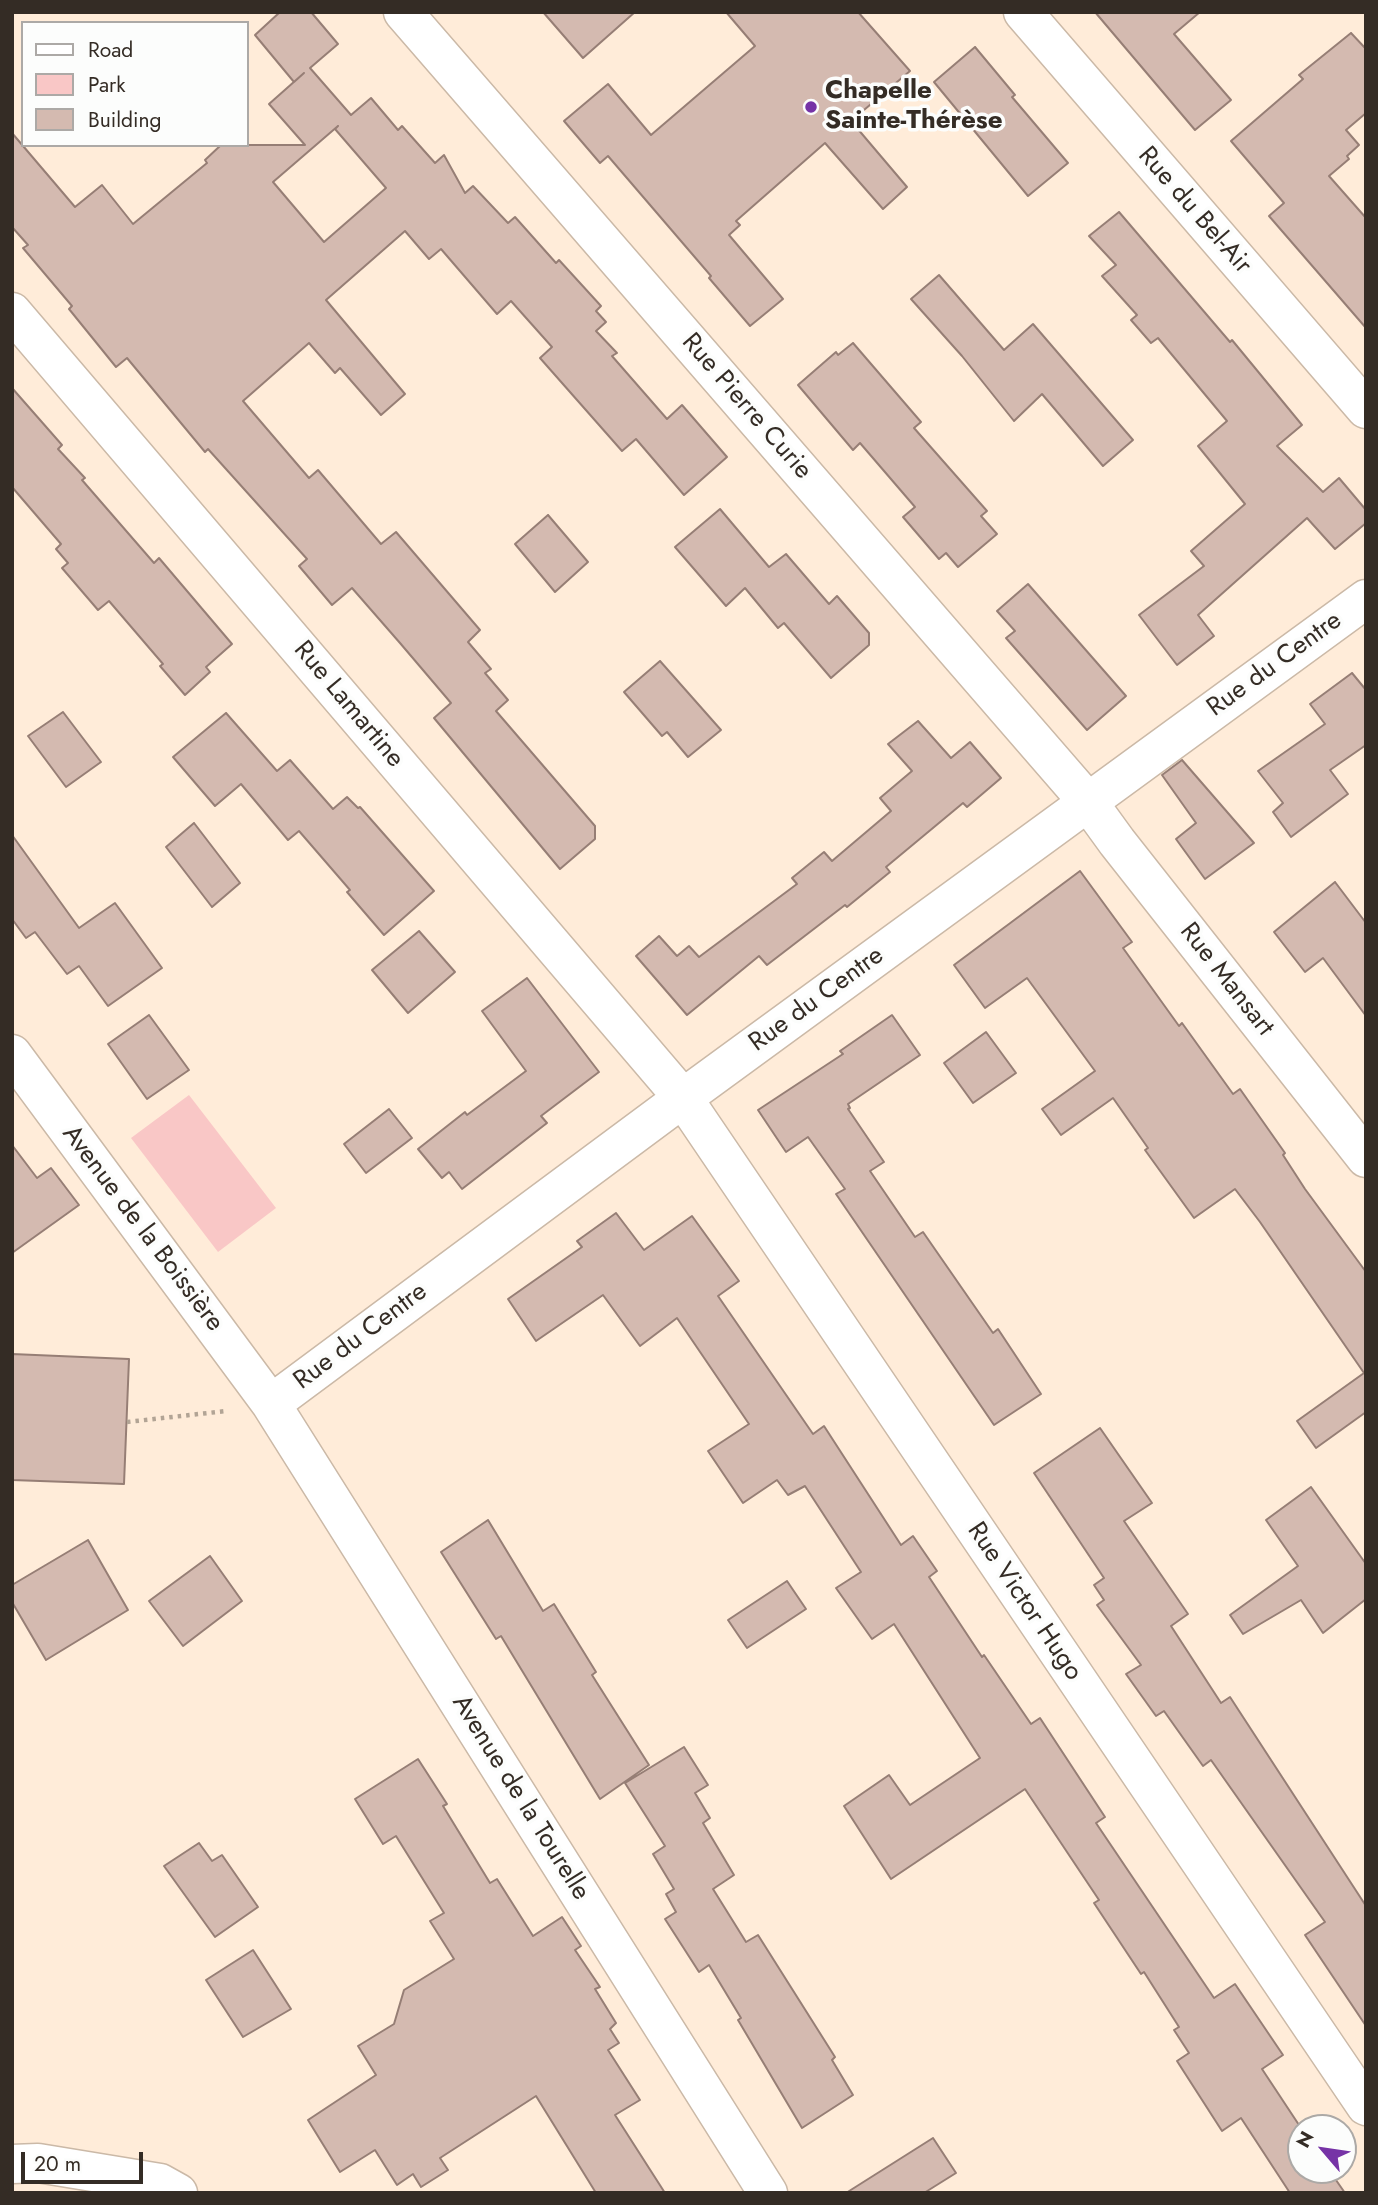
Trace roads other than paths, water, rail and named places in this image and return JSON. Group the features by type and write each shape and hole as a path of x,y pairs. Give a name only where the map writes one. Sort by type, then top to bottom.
{"street":[{"name":"Rue Pierre Curie","path":"403,12 1088,802"},
{"name":"Rue du Bel-Air","path":"1023,12 1366,409"},
{"name":"Rue Lamartine","path":"12,312 683,1098"},
{"name":"Rue du Centre","path":"271,1404 683,1098 1366,599"},
{"name":"Rue Mansart","path":"1088,802 1366,1158"},
{"name":"Avenue de la Boissière","path":"12,1054 271,1404"},
{"name":"Rue Victor Hugo","path":"683,1098 1366,2106"},
{"name":"Avenue de la Tourelle","path":"271,1404 768,2193"},
{"path":"12,2164 38,2163 160,2183 177,2193"}],"place":[{"name":"Chapelle Sainte-Thérèse","path":"811,107"}]}
